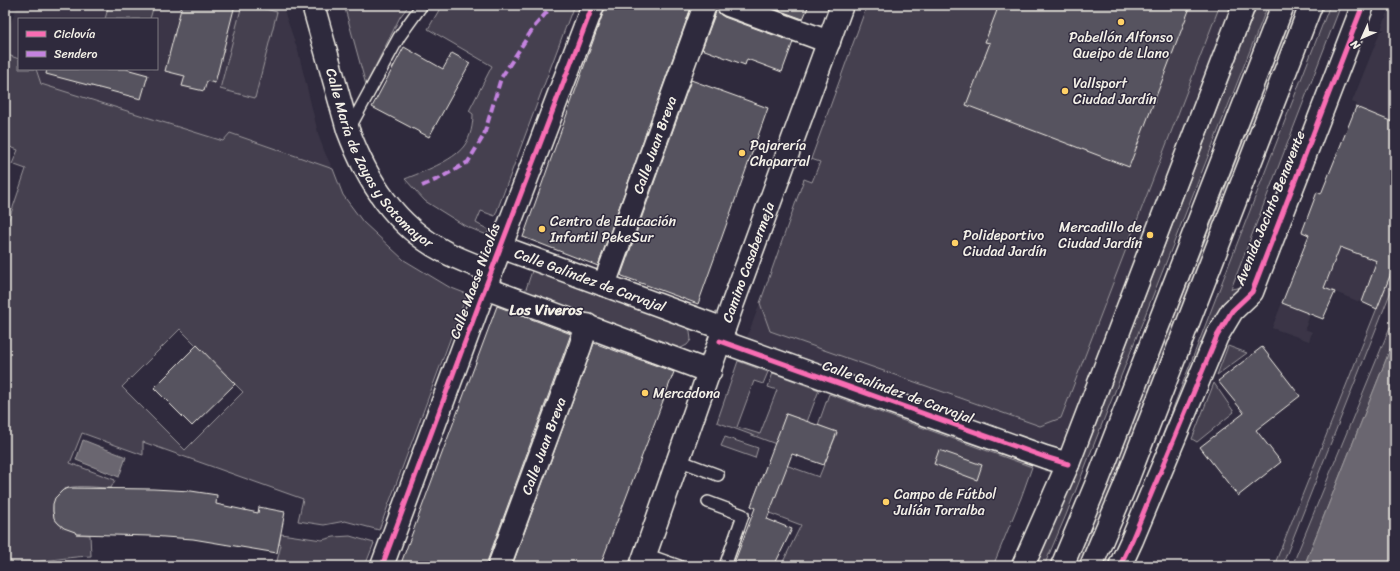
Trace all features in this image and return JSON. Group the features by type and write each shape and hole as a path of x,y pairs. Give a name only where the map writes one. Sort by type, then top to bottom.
{"street":[{"name":"Calle María de Zayas y Sotomayor","path":"313,5 348,130 365,171 384,201 414,231 488,280"},
{"name":"Calle Maese Nicolás","path":"382,566 500,247 593,5"},
{"name":"Calle Juan Breva","path":"604,285 705,5"},
{"path":"728,5 829,42"},
{"name":"Camino Casabermeja","path":"643,560 722,335 842,5"},
{"path":"1023,566 1068,464 1244,5"},
{"path":"1062,566 1098,480 1283,5"},
{"path":"1091,566 1124,488 1311,5"},
{"name":"Avenida Jacinto Benavente","path":"1120,566 1217,336 1232,311 1252,292 1363,5"},
{"name":"Calle Galíndez de Carvajal","path":"500,247 604,285 722,335 1045,457 1068,464"},
{"path":"488,280 587,325 710,372"},
{"name":"Calle Juan Breva","path":"499,566 580,348 587,325"}],"lane":[{"path":"348,130 399,37 422,5"},
{"path":"678,460 718,475"},
{"path":"708,502 743,515 725,566"},
{"path":"643,560 679,566"}],"shaded area":[{"path":"18,5 282,5 298,51 319,137 333,169 230,133 223,141 40,84 36,70 158,70 158,18 18,18 18,59 5,54 5,36"},
{"path":"109,5 154,5 150,18 105,18"},
{"path":"242,5 250,5 277,12 255,98 220,89"},
{"path":"344,5 409,5 400,17 366,85"},
{"path":"442,5 574,5 495,216 481,211 476,223 489,230 487,235 465,226 425,201 405,179 445,161 464,146 470,135 472,126 473,114 469,111 492,66 428,29"},
{"name":"Polideportivo Ciudad Jardín","path":"867,5 1220,5 1061,418 1040,426 770,331 760,303 804,179 812,182 820,162 811,159"},
{"name":"Mercadillo de Ciudad Jardín","path":"1220,5 1257,5 1090,440 1083,444 1074,461 1081,463 1073,482 738,361 760,303 770,331 1061,418"},
{"path":"1257,5 1268,5 1066,515 1044,566 1036,566 1080,463 1074,460 1083,444 1090,439"},
{"path":"1295,5 1300,5 1097,529 1080,566 1074,566 1091,527 1223,194"},
{"path":"1330,5 1341,5 1231,289 1243,287 1133,511"},
{"path":"1391,5 1395,5 1395,263 1377,309 1335,292 1323,319 1310,314 1305,329 1312,332 1309,341 1272,328 1309,235 1302,232 1317,192 1322,193 1356,107 1357,104 1352,102"},
{"path":"5,54 18,59 18,70 36,70 41,84 223,141 230,133 333,169 343,195 363,222 404,260 449,287 467,294 379,530 345,521 324,525 298,521 303,499 143,442 143,455 82,433 70,463 115,480 111,488 77,487 68,488 62,491 55,500 53,512 58,523 63,527 75,530 76,534 90,535 91,556 5,564 5,231 26,169 12,164 18,150 5,145","holes":["180,329 243,392 185,450 122,387"]},
{"path":"1395,263 1395,281 1282,566 1274,566"},
{"path":"533,268 687,326 690,331 691,340 687,345 679,349 525,292"},
{"path":"1390,327 1395,328 1395,337 1304,566 1292,566"},
{"path":"1395,337 1395,566 1304,566"},
{"path":"1228,346 1247,353 1217,375"},
{"path":"738,361 768,372 763,384 754,381 737,427 760,434 777,390 768,387 773,373 819,390 807,422 786,414 776,444 717,422"},
{"path":"1214,383 1234,412 1197,442 1192,439"},
{"name":"Campo de Fútbol Julíán Torralba","path":"829,394 1032,467 993,566 781,566 801,525 751,506 769,459 819,477 837,433 818,425"},
{"path":"725,437 758,448 755,458 721,446"},
{"path":"83,440 126,457 119,477 76,460"},
{"path":"281,534 322,540 334,537 350,536 374,543 365,566 281,566 276,565 281,545 279,544"}],"building":[{"path":"182,5 235,5 215,83 207,81 204,91 182,86 185,76 165,71"},
{"path":"606,5 692,5 598,266 523,237"},
{"path":"764,5 809,5 803,19"},
{"name":"Vallsport Ciudad Jardín","path":"999,5 1191,5 1129,167 966,105 990,43 985,42"},
{"path":"717,9 724,17 793,42 782,72 747,59 745,65 702,49"},
{"path":"404,47 443,69 452,53 470,63 429,137 372,107"},
{"path":"47,70 130,70 148,75 141,99 46,74"},
{"path":"691,80 768,108 698,304 621,275"},
{"path":"1356,107 1395,123 1395,263 1377,309 1362,302 1377,261 1340,247 1324,288 1335,292 1323,319 1282,303 1309,235 1302,232 1317,192 1321,194"},
{"path":"497,306 571,334 487,562 487,566 400,566"},
{"path":"594,343 674,372 600,566 512,566"},
{"path":"197,345 235,384 192,426 154,388"},
{"path":"1262,347 1300,396 1256,430 1281,462 1238,496 1200,447 1244,413 1218,381"},
{"path":"786,414 837,432 824,465 792,454 767,519 792,529 774,566 733,566 755,508 751,506"},
{"path":"939,450 982,465 977,480 934,464"},
{"path":"69,488 191,491 217,495 216,504 258,513 259,507 285,512 277,553 193,539 76,534 75,532 64,528 54,518 53,504 55,498 63,490"}],"marked path":[{"path":"422,186 440,178 468,162 484,135 501,78 534,27 553,5"}],"cycle path":[{"path":"382,566 485,288 593,5"},
{"path":"1120,566 1217,336 1232,311 1252,292 1363,5"},
{"path":"720,341 1068,464"}],"place":[{"name":"Pabellón Alfonso Queipo de Llano","path":"1121,22"},
{"name":"Vallsport Ciudad Jardín","path":"1065,91"},
{"name":"Pajarería Chaparral","path":"742,153"},
{"name":"Centro de Educación Infantil PekeSur","path":"542,229"},
{"name":"Mercadillo de Ciudad Jardín","path":"1150,235"},
{"name":"Polideportivo Ciudad Jardín","path":"955,243"},
{"name":"Mercadona","path":"645,393"},
{"name":"Campo de Fútbol Julíán Torralba","path":"886,502"}],"district":[{"name":"Los Viveros","path":"546,310"}]}
